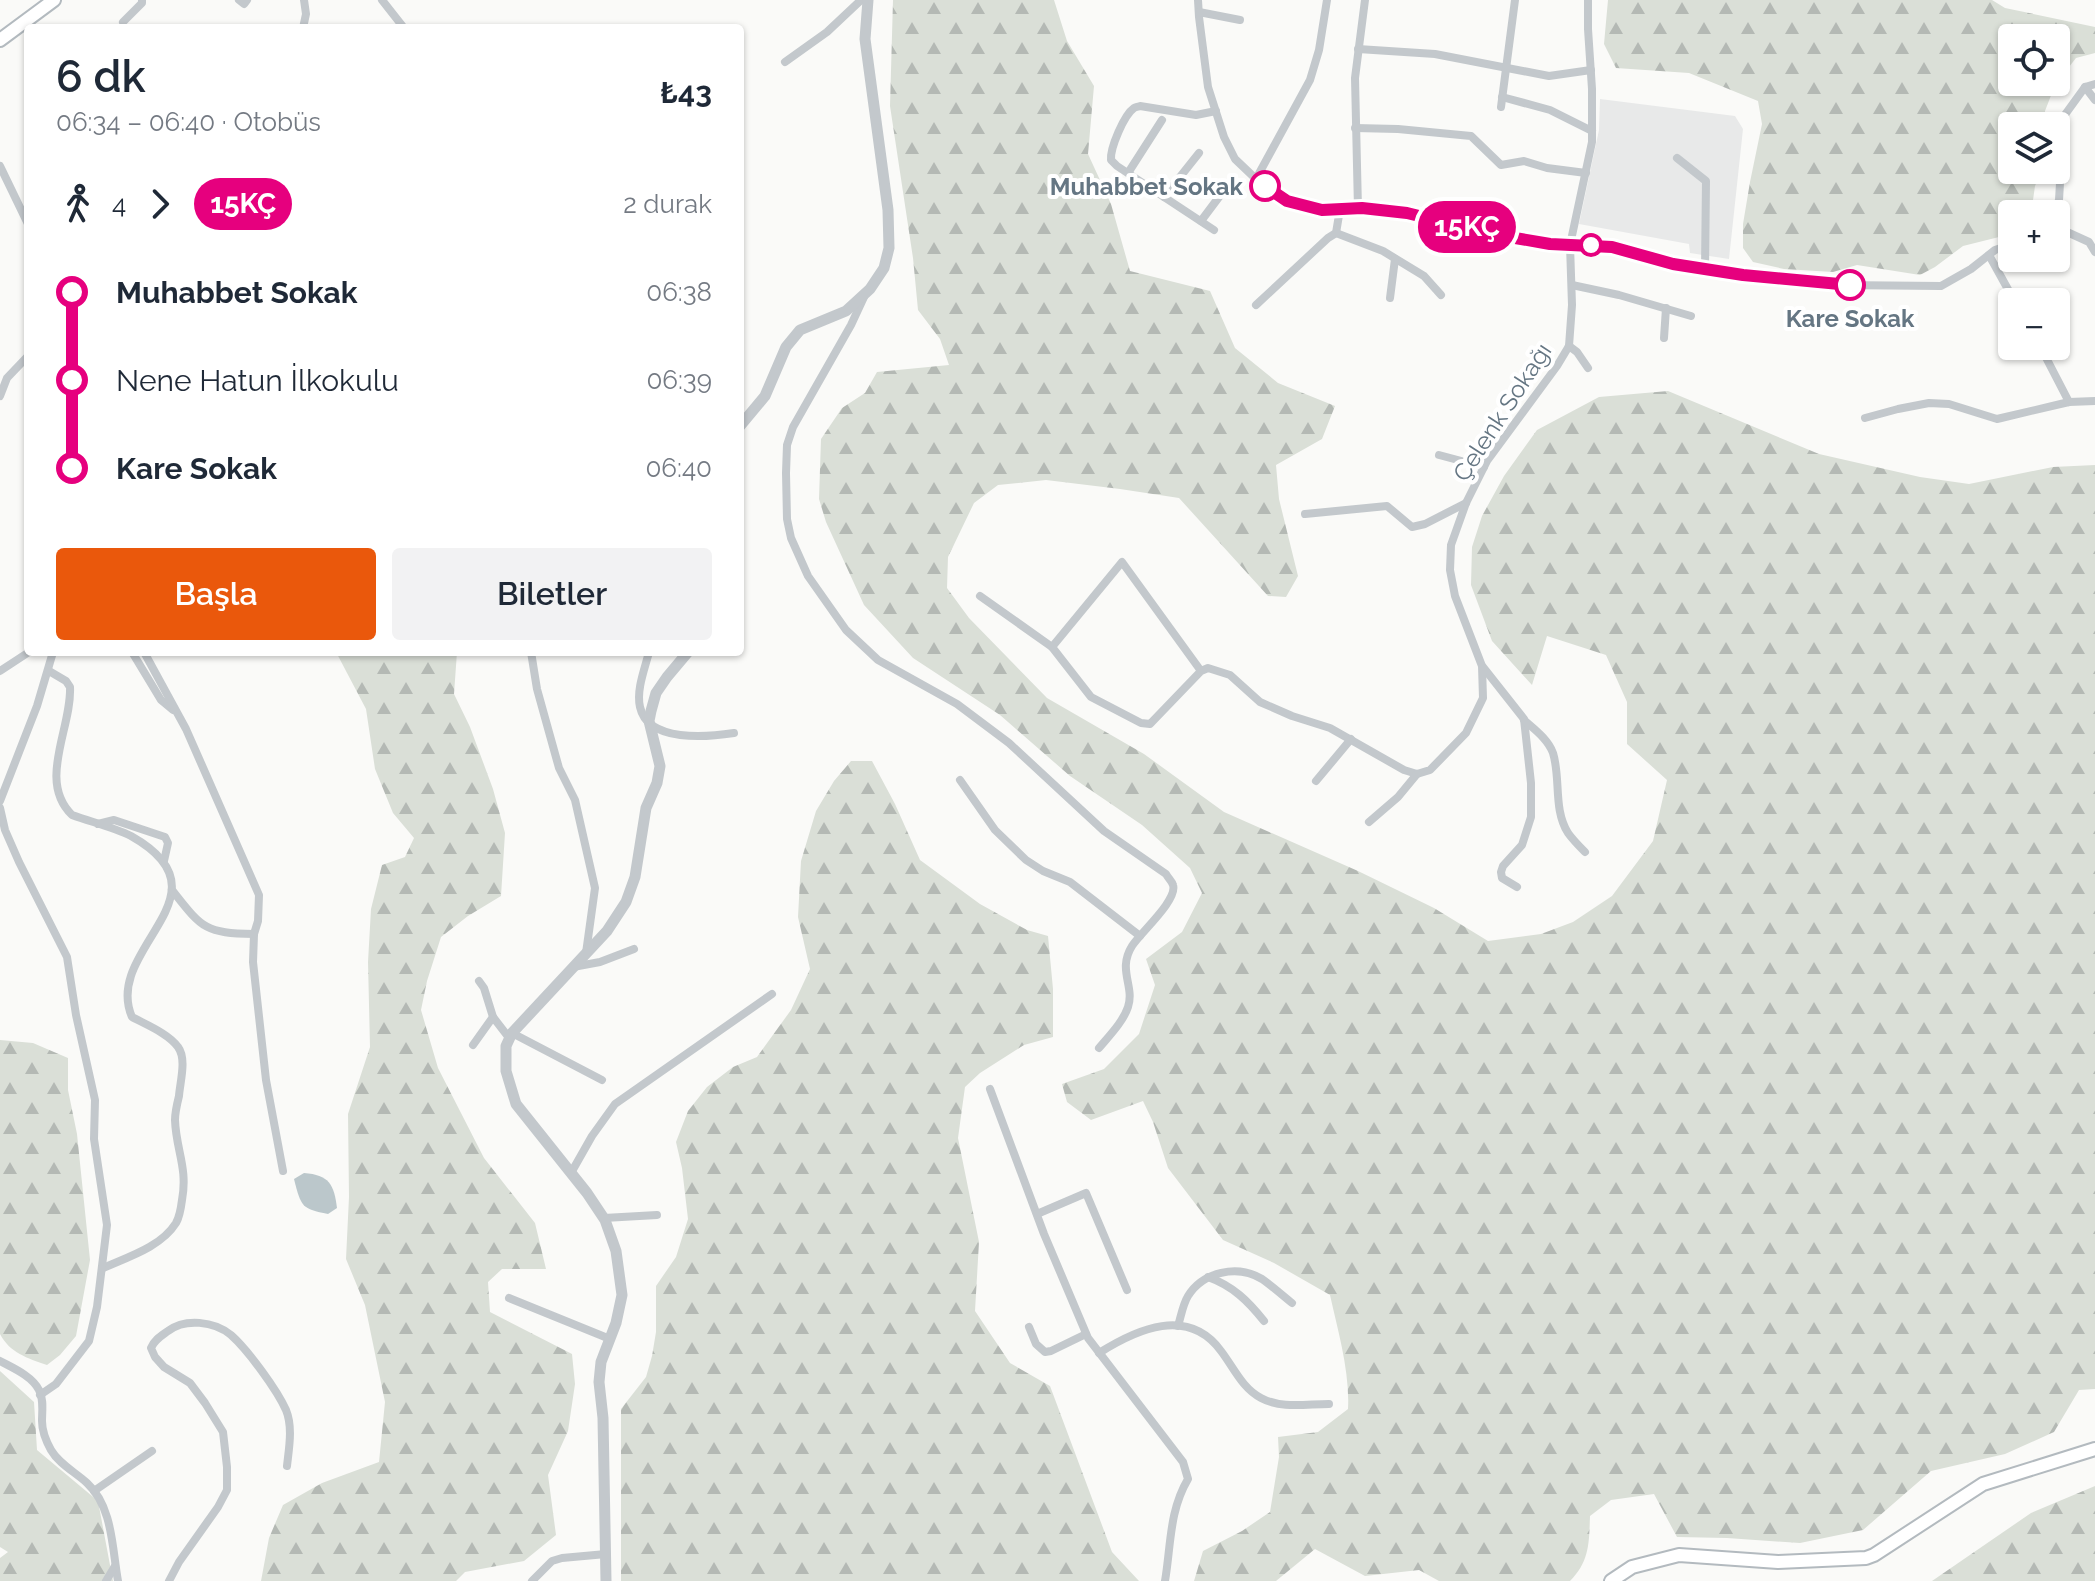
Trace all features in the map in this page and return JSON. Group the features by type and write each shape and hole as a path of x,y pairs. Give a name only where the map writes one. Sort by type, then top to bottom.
{"main road":[{"path":"28,24 40,4 54,0"},
{"path":"0,40 24,26"},
{"path":"1611,1581 1632,1567 1679,1555 1778,1562 1866,1558 1983,1484 2095,1449"}],"street":[{"path":"123,22 142,0"},
{"path":"239,0 244,4 247,0"},
{"path":"304,0 304,24"},
{"path":"382,0 401,24"},
{"path":"785,62 827,32 861,0"},
{"path":"868,0 865,39 888,210 889,248 884,268 866,293 793,427 787,445 787,504 791,538 808,576 846,630 878,660 957,704 988,727 1104,831 1166,874 1173,884 1173,893 1166,906 1131,947 1124,964 1130,995 1128,1008 1099,1048"},
{"path":"1198,0 1208,87 1224,137 1235,159 1287,201 1322,210 1407,213 1492,234 1550,244 1612,247 1673,264 1837,285 1941,286 1998,249"},
{"path":"1256,179 1310,80 1319,50 1327,0"},
{"path":"1358,209 1355,78 1365,0"},
{"path":"1515,0 1501,102 1550,110 1592,131"},
{"name":"Çelenk Sokağı","path":"1585,852 1567,832 1558,803 1553,752 1482,666 1455,596 1450,570 1451,545 1466,503 1484,467 1569,346 1572,305 1570,245 1592,131 1588,0"},
{"path":"1199,12 1240,20"},
{"path":"1358,49 1435,54 1549,76 1591,70"},
{"path":"2090,85 2095,100"},
{"path":"2059,200 2064,116 2090,85"},
{"path":"1214,230 1128,173 1111,160 1110,151 1133,108 1140,106 1196,115 1216,111"},
{"path":"1128,173 1162,120"},
{"path":"1355,128 1471,136 1501,165 1524,161 1547,168 1586,173"},
{"path":"1164,197 1199,153"},
{"path":"1677,158 1706,181 1705,269"},
{"path":"0,166 24,216"},
{"path":"1201,221 1228,185"},
{"path":"1256,305 1336,233 1340,209"},
{"path":"1336,233 1383,251 1424,276 1441,295"},
{"path":"2070,233 2089,242 2095,252"},
{"path":"1989,255 2007,288"},
{"path":"1390,298 1395,259"},
{"path":"1572,285 1691,316"},
{"path":"744,421 765,396 786,347 800,330 846,311 866,293"},
{"path":"1664,338 1666,308"},
{"path":"1569,346 1588,368"},
{"path":"0,396 7,378 24,360"},
{"path":"2047,360 2069,402"},
{"path":"1865,418 1929,403 1949,404 1997,419 2069,402 2095,401"},
{"path":"1439,455 1484,467"},
{"path":"1305,514 1387,506 1412,527 1425,524 1466,503"},
{"path":"1052,647 1122,562 1201,671"},
{"path":"980,596 1052,647 1091,697 1141,723 1150,724 1201,671 1208,668 1230,675 1260,702 1330,728 1404,770 1417,774"},
{"path":"0,671 24,655"},
{"path":"0,801 37,706 52,656"},
{"path":"134,656 161,700 177,713"},
{"path":"146,656 177,713 259,895 253,962 266,1080 283,1171"},
{"path":"532,656 544,717 559,768 575,800 595,888 586,954"},
{"path":"606,1581 603,1418 599,1382 601,1362 622,1295 616,1251 604,1218 516,1104 506,1071 506,1046 511,1036 607,931 626,902 635,877 646,808 657,783 660,766 649,721 640,707 640,689 648,656"},
{"path":"649,721 656,693 685,656"},
{"name":"Çelenk Sokağı","path":"1369,822 1398,797 1417,774 1430,770 1466,733 1483,698 1482,666"},
{"path":"49,671 70,687 56,783 67,810 72,815 129,835 164,861 171,889 170,904 130,976 126,999 132,1017 159,1032 178,1046 181,1052 175,1119 185,1184 181,1208 174,1226 159,1240 103,1268"},
{"path":"1517,887 1502,878 1501,872 1506,861 1522,845 1531,817 1531,783 1524,719"},
{"path":"649,721 662,731 684,736 710,737 734,733"},
{"path":"1316,781 1351,739"},
{"path":"960,780 995,830 1026,860 1070,882 1140,936"},
{"path":"0,808 5,830 19,862 67,957 95,1100 94,1139 107,1225 97,1307 89,1341 56,1384 40,1395"},
{"path":"96,824 114,820 165,837 168,843 164,861"},
{"path":"171,889 206,928 254,934"},
{"path":"573,967 600,962 634,949"},
{"path":"479,981 493,1017 511,1036 602,1080"},
{"path":"571,1173 615,1104 772,994"},
{"path":"473,1045 493,1017"},
{"path":"990,1089 1086,1334 1183,1462 1188,1479 1173,1516 1165,1581"},
{"path":"1037,1214 1086,1193 1127,1290"},
{"path":"604,1218 657,1215"},
{"path":"1178,1326 1186,1299 1208,1277 1219,1272 1260,1277 1292,1303"},
{"path":"1208,1277 1224,1283 1246,1299 1264,1321"},
{"path":"509,1298 610,1339"},
{"path":"169,1581 227,1490 227,1467 223,1432 190,1383 164,1367 155,1357 151,1348 153,1343 173,1327 185,1323 196,1322 230,1333 265,1375 286,1411 289,1427 287,1466"},
{"path":"1099,1353 1125,1337 1160,1326 1191,1327 1207,1335 1247,1389 1261,1398 1278,1405 1329,1404"},
{"path":"1029,1327 1036,1344 1045,1352 1086,1334"},
{"path":"0,1361 31,1380 40,1391 42,1424 52,1453 99,1496 108,1518 118,1581"},
{"path":"94,1491 152,1451"},
{"path":"532,1581 552,1561 606,1554"},
{"path":"106,1581 115,1565"}],"shaded area":[{"path":"1600,99 1735,116 1743,129 1729,259 1690,253 1689,244 1579,224 1599,130"},
{"path":"304,1173 329,1182 337,1208 328,1214 304,1205 294,1179"}],"green space":[{"path":"893,0 1054,0 1067,41 1094,86 1088,154 1111,204 1130,271 1210,291 1235,348 1278,383 1335,406 1322,439 1276,465 1279,499 1298,576 1286,597 1268,596 1179,498 1046,480 998,485 974,503 948,557 947,588 969,618 1047,698 1144,754 1224,812 1434,908 1488,941 1541,934 1573,922 1612,896 1653,841 1667,780 1627,744 1627,702 1606,655 1547,636 1532,685 1492,641 1471,585 1472,547 1482,516 1504,476 1537,430 1599,397 1668,391 1819,454 1920,477 1969,484 2053,467 2095,465 2095,1389 2079,1390 2054,1432 2005,1454 1931,1471 1863,1530 1800,1543 1677,1537 1654,1494 1611,1500 1590,1516 1585,1558 1570,1581 1439,1581 1419,1570 1365,1576 1315,1549 1276,1581 1194,1581 1203,1551 1270,1512 1279,1457 1278,1437 1318,1432 1348,1409 1343,1352 1330,1295 1274,1263 1223,1240 1168,1168 1143,1101 1091,1120 1067,1102 1062,1084 1104,1069 1139,1034 1155,985 1146,959 1182,932 1202,893 1190,868 1142,825 1070,776 1000,715 913,658 864,605 826,522 819,499 821,439 842,408 865,393 877,372 949,365 940,339 918,310 890,106"},
{"path":"1608,0 1992,0 2005,8 2095,27 2095,53 2076,58 2070,66 2070,24 1998,24 1998,96 2051,96 2045,112 1998,112 1998,184 2036,184 2033,200 1998,200 1998,237 1963,246 1920,275 1857,265 1833,272 1784,269 1753,262 1743,248 1743,224 1762,124 1758,101 1689,73 1616,68 1604,44"},
{"path":"338,656 457,656 454,694 493,789 505,833 501,896 441,937 421,1010 438,1068 484,1158 535,1223 546,1269 502,1269 488,1282 490,1312 572,1354 575,1384 568,1431 548,1475 556,1535 524,1561 465,1572 456,1581 261,1581 269,1538 283,1505 322,1483 379,1462 385,1402 365,1305 346,1259 348,1114 370,1047 368,962 371,909 382,865 405,857 414,838 393,813 375,769 366,709"},
{"path":"851,761 872,761 920,860 980,904 1027,930 1048,936 1053,1037 1024,1045 980,1073 965,1087 958,1138 979,1242 975,1311 1010,1363 1050,1386 1112,1552 1139,1581 621,1581 621,1409 646,1377 656,1332 656,1286 676,1257 688,1219 676,1142 688,1111 707,1087 733,1067 757,1057 791,1010 810,969 798,917 801,861 816,811 834,781"},
{"path":"0,1040 33,1043 68,1058 68,1090 77,1134 90,1260 76,1336 47,1365 14,1350 0,1334"},
{"path":"0,1371 34,1402 37,1450 98,1501 113,1581 0,1581 0,1558 8,1552 0,1547"},
{"path":"2095,1486 2095,1581 1932,1581 2031,1513"}],"bus line":[{"name":"15KÇ","path":"1265,186 1287,201 1322,210 1362,208 1407,213 1492,234 1550,244 1612,247 1673,264 1743,275 1850,285"}],"place":[{"name":"Muhabbet Sokak","path":"1265,186"},
{"name":"Kare Sokak","path":"1850,285"}]}
